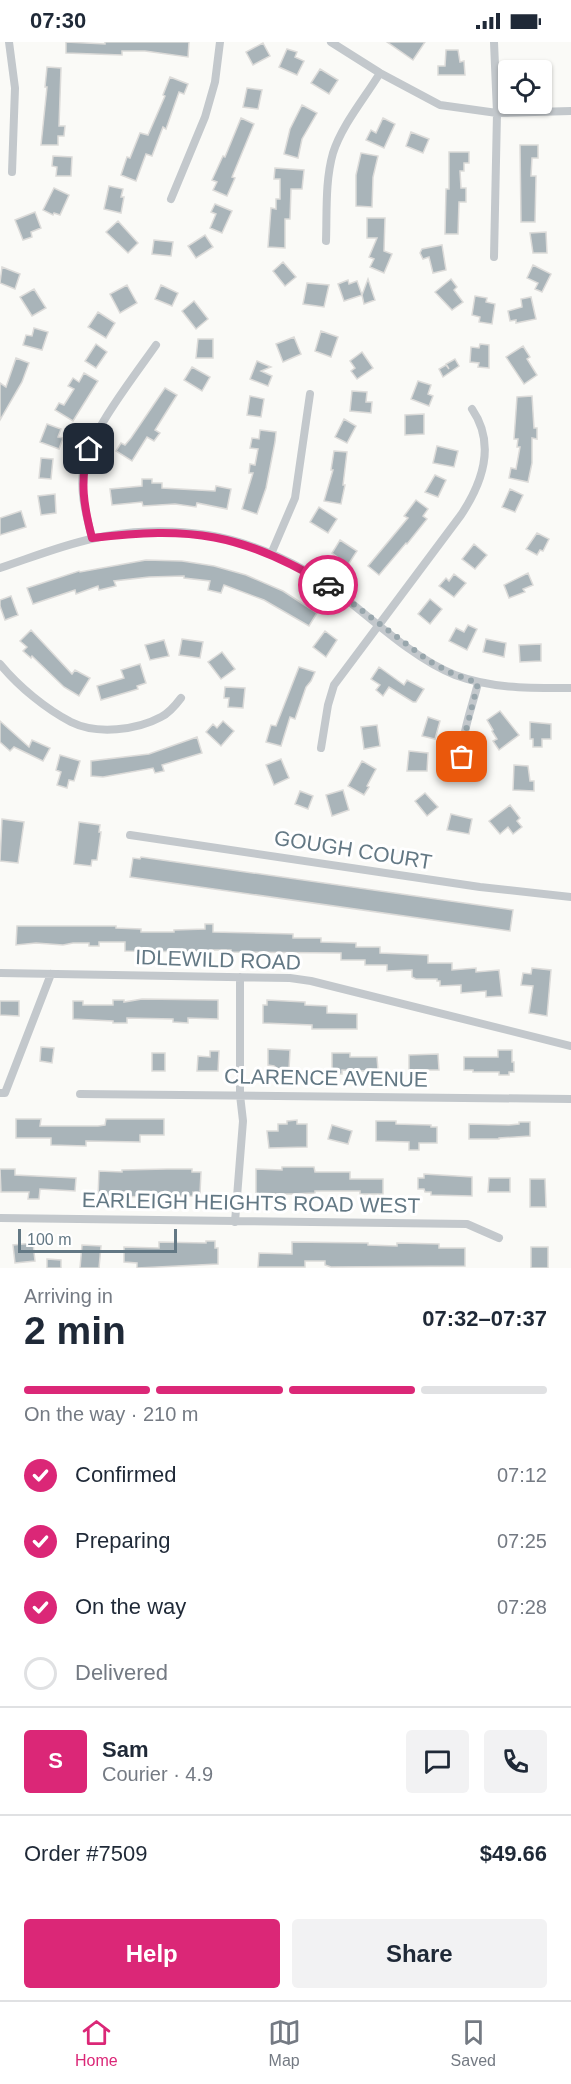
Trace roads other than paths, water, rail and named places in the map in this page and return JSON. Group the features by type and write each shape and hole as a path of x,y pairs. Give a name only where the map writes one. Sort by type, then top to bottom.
{"street":[{"path":"9,42 16,100 12,172"},
{"path":"171,199 205,117 215,82 220,42"},
{"path":"331,42 380,73 440,105 497,113 571,111"},
{"path":"494,42 497,113 494,257"},
{"path":"326,241 328,178 333,153 342,133 380,73"},
{"path":"92,538 83,491 84,463 101,426 156,345"},
{"path":"271,554 295,498 310,394"},
{"path":"321,748 334,685 461,515 473,495 483,466 486,438 480,421 472,409"},
{"path":"0,568 92,538 137,533 196,534 230,540 271,554 333,589 378,625 429,661 453,674 478,683 501,687 571,688"},
{"path":"0,664 35,698 72,723 90,728 121,729 150,722 170,711 181,698"},
{"path":"467,775 463,766 463,742 478,683"},
{"name":"GOUGH COURT","path":"130,834 480,887 571,897"},
{"name":"IDLEWILD ROAD","path":"0,973 290,978 311,981 571,1046"},
{"path":"2,1093 51,974"},
{"path":"235,1222 243,1121 240,1095 240,977"},
{"name":"CLARENCE AVENUE","path":"81,1094 571,1098"},
{"name":"EARLEIGH HEIGHTS ROAD WEST","path":"0,1218 467,1224 498,1238"}]}
